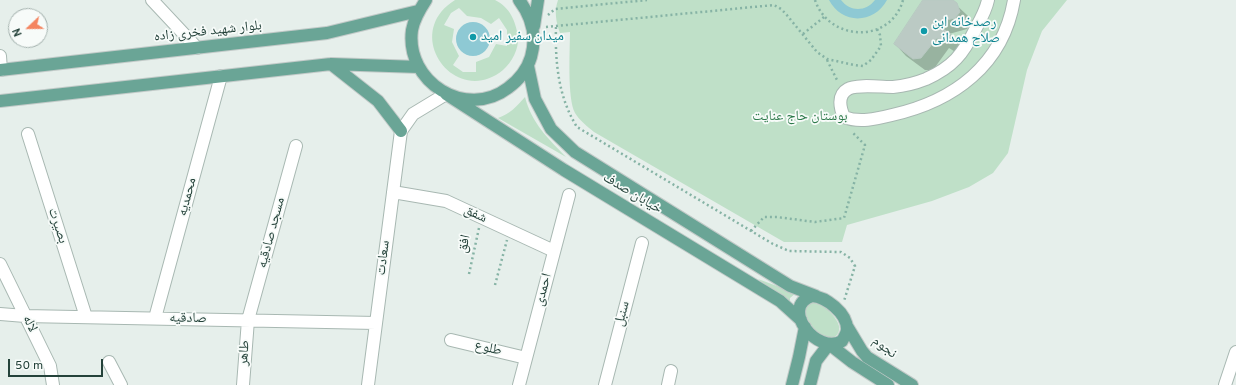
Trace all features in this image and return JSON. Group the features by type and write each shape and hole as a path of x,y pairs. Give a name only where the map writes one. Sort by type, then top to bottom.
{"main road":[{"path":"426,0 418,11 412,30 412,49 419,67 430,83 446,94 464,100 483,99 501,93 516,82 528,66 533,48 533,29 537,5"},
{"path":"519,0 527,10 533,29"},
{"name":"بلوار شهید فخری زاده","path":"0,70 327,34 418,11"},
{"path":"0,101 331,64 419,67"},
{"path":"331,64 378,101 400,131"},
{"name":"خیابان صدف","path":"528,66 535,99 551,129 575,152 790,286 816,296"},
{"name":"خیابان صدف","path":"446,94 564,170 780,301 803,324"},
{"path":"792,385 800,358 803,324 799,311 801,302 807,298 816,296 827,300 840,313 847,326 845,336 842,341 834,345 815,338 803,324"},
{"name":"نجوم","path":"847,326 867,357 912,385"},
{"path":"810,385 816,361 829,344"},
{"name":"نجوم","path":"829,344 852,362 888,385"}],"street":[{"path":"152,0 197,48"},
{"path":"537,5 544,0"},
{"path":"988,0 986,8 969,43 959,57 948,68 918,82 898,87 855,87 847,89 840,102 844,117 852,120 873,119 906,112 935,101 965,84 986,62 1007,28 1014,0"},
{"path":"0,56 0,70"},
{"name":"محمدیه","path":"155,318 221,76"},
{"path":"400,131 414,114 446,94"},
{"name":"سعادت","path":"368,385 400,131"},
{"name":"بصیرت","path":"28,134 86,317"},
{"name":"مسجد صادقیه","path":"248,320 296,146"},
{"name":"شفق","path":"393,192 446,201 554,251"},
{"name":"احمدی","path":"519,385 569,195"},
{"name":"سنبل","path":"605,385 642,243"},
{"name":"لاله","path":"0,264 50,366 53,385"},
{"name":"صادقیه","path":"0,314 25,316 376,323"},
{"name":"طاهر","path":"243,385 248,320"},
{"name":"طلوع","path":"451,340 526,358"},
{"path":"1225,385 1236,352"},
{"path":"109,362 121,385"},
{"path":"668,385 672,371"}],"path":[{"path":"533,29 555,9 647,0"},
{"path":"815,0 818,8 824,16 839,28 853,32 868,32 882,27 893,18 902,6 903,0"},
{"path":"533,29 774,5 781,8 817,52 827,59 863,66 871,60 881,46 880,35 877,29"},
{"path":"803,34 824,16"},
{"path":"556,26 555,48 558,75 570,116 577,127 773,244 789,252 841,252 850,258 855,266 840,313"},
{"path":"827,59 843,94"},
{"path":"751,231 764,217 815,222 844,218 865,145 854,134 844,117"},
{"name":"افق","path":"469,274 482,218"},
{"path":"496,284 510,231"}],"green space":[{"path":"455,0 495,0 500,3 508,11 514,21 517,31 518,42 512,59 503,70 485,80 468,80 453,74 441,62 434,47 433,31 439,14","holes":["459,8 467,16 481,18 491,24 499,18 507,30 507,46 496,44 489,57 476,62 476,72 463,72 453,65 459,56 452,42 454,29 444,25 451,13"]},
{"name":"بوستان حاج عنایت","path":"558,0 1067,0 1042,31 1027,70 1008,153 993,173 969,187 932,201 847,225 842,242 784,242 594,132 581,121 572,106 570,32 560,33 557,25 556,8"},
{"path":"525,97 536,123 566,157 498,118 510,112"},
{"path":"758,279 796,293 790,298 790,304"},
{"path":"811,302 822,305 835,318 839,326 839,332 837,335 830,339 825,338 813,327 807,318 804,309"}],"water":[{"path":"829,0 841,0 849,7 858,9 867,7 875,0 887,0 874,14 858,18 842,14"},
{"path":"473,22 485,27 490,39 485,51 473,56 461,51 456,39 461,27"}],"building":[{"name":"رصدخانه ابن صلاح همدانی","path":"923,0 953,0 957,3 960,12 955,18 934,23 951,34 945,43 937,38 921,58 913,59 894,44"}],"place":[{"name":"رصدخانه ابن صلاح همدانی","path":"924,31"},
{"name":"میدان سفیر امید","path":"473,37"}]}
